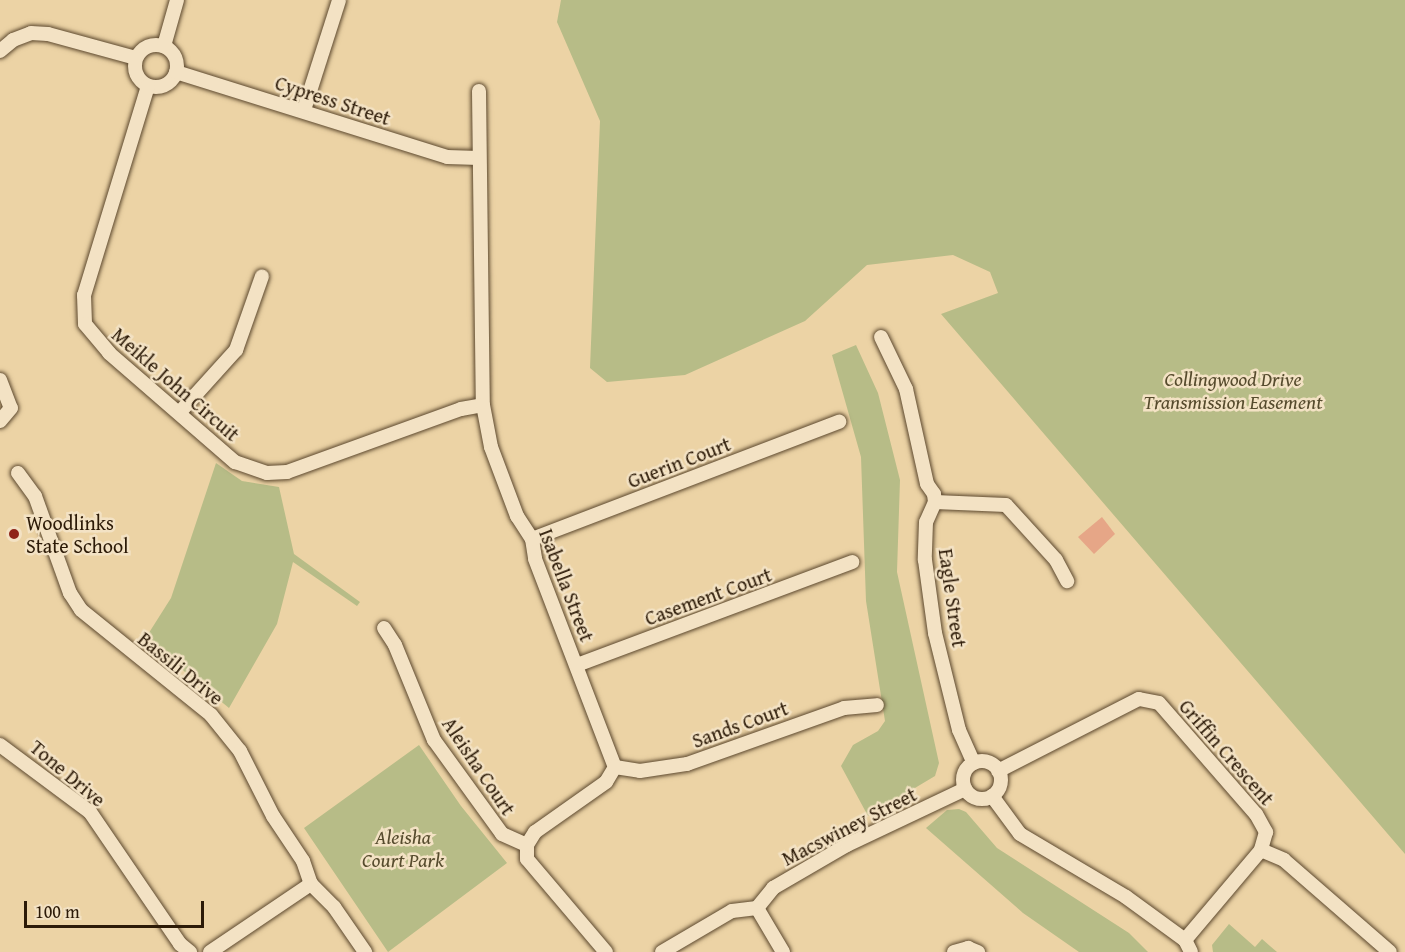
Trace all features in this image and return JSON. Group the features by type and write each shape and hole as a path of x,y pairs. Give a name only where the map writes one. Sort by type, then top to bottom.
{"street":[{"path":"164,46 177,0"},
{"path":"304,110 339,0"},
{"path":"0,51 13,40 31,33 48,34 136,58"},
{"path":"164,46 177,60 176,72 165,85 148,86 135,72 136,58 144,48 164,46"},
{"name":"Cypress Street","path":"176,72 304,110 447,157 479,158"},
{"name":"Meikle John Circuit","path":"148,86 84,295 82,309 93,338 236,462 267,473 287,472 460,409 483,405"},
{"name":"Isabella Street","path":"479,91 483,405 491,447 517,516 532,539 535,559 615,767"},
{"path":"180,412 236,350 262,276"},
{"path":"881,337 906,389 926,465 927,484 935,502 1006,505 1056,560 1068,581"},
{"path":"0,380 10,408 0,421"},
{"name":"Guerin Court","path":"532,539 839,422"},
{"name":"Bassili Drive","path":"18,473 35,496 70,593 81,610 211,716 240,751 273,816 303,861 311,884 334,907 366,952"},
{"name":"Eagle Street","path":"935,502 926,522 925,560 935,633 959,730 974,763"},
{"name":"Casement Court","path":"577,665 852,562"},
{"name":"Aleisha Court","path":"384,628 395,645 434,740 502,834 527,845"},
{"name":"Griffin Crescent","path":"998,771 1127,704 1150,698 1168,712 1264,825 1266,839 1262,850"},
{"name":"Sands Court","path":"615,767 640,771 687,764 844,708 877,705"},
{"name":"Tone Drive","path":"0,745 90,812 180,944 190,952"},
{"path":"986,762 998,771 1000,782 992,796 978,798 965,789 965,771 974,763 986,762"},
{"path":"606,952 538,875 527,859 527,845 535,832 606,782 615,767"},
{"name":"Macswiney Street","path":"756,908 773,888 847,845 965,789"},
{"path":"992,796 1020,834 1126,897 1188,946 1262,850 1284,860 1390,952"},
{"path":"210,952 311,884"},
{"path":"662,952 732,911 756,908 783,952"},
{"path":"954,952 968,948 978,952"}],"green space":[{"name":"Collingwood Drive Transmission Easement","path":"561,0 1405,0 1405,854 941,314 998,293 990,272 953,255 867,265 805,321 685,375 607,382 590,368 600,121 557,22"},
{"path":"856,345 878,393 900,480 897,572 939,763 935,776 868,816 841,766 853,745 878,731 885,721 866,601 861,457 832,355"},
{"path":"216,463 242,481 279,487 294,554 360,602 357,606 293,562 277,624 229,708 145,639 171,598"},
{"name":"Aleisha Court Park","path":"419,745 461,806 507,863 388,952 304,828"},
{"path":"959,809 966,812 997,848 1129,933 1148,952 1079,952 1023,913 926,828 947,810"},
{"path":"1229,924 1255,947 1262,939 1277,952 1213,952 1212,945"}],"building":[{"path":"1102,517 1115,534 1094,554 1078,537"}],"place":[{"name":"Woodlinks State School","path":"14,534"}]}
